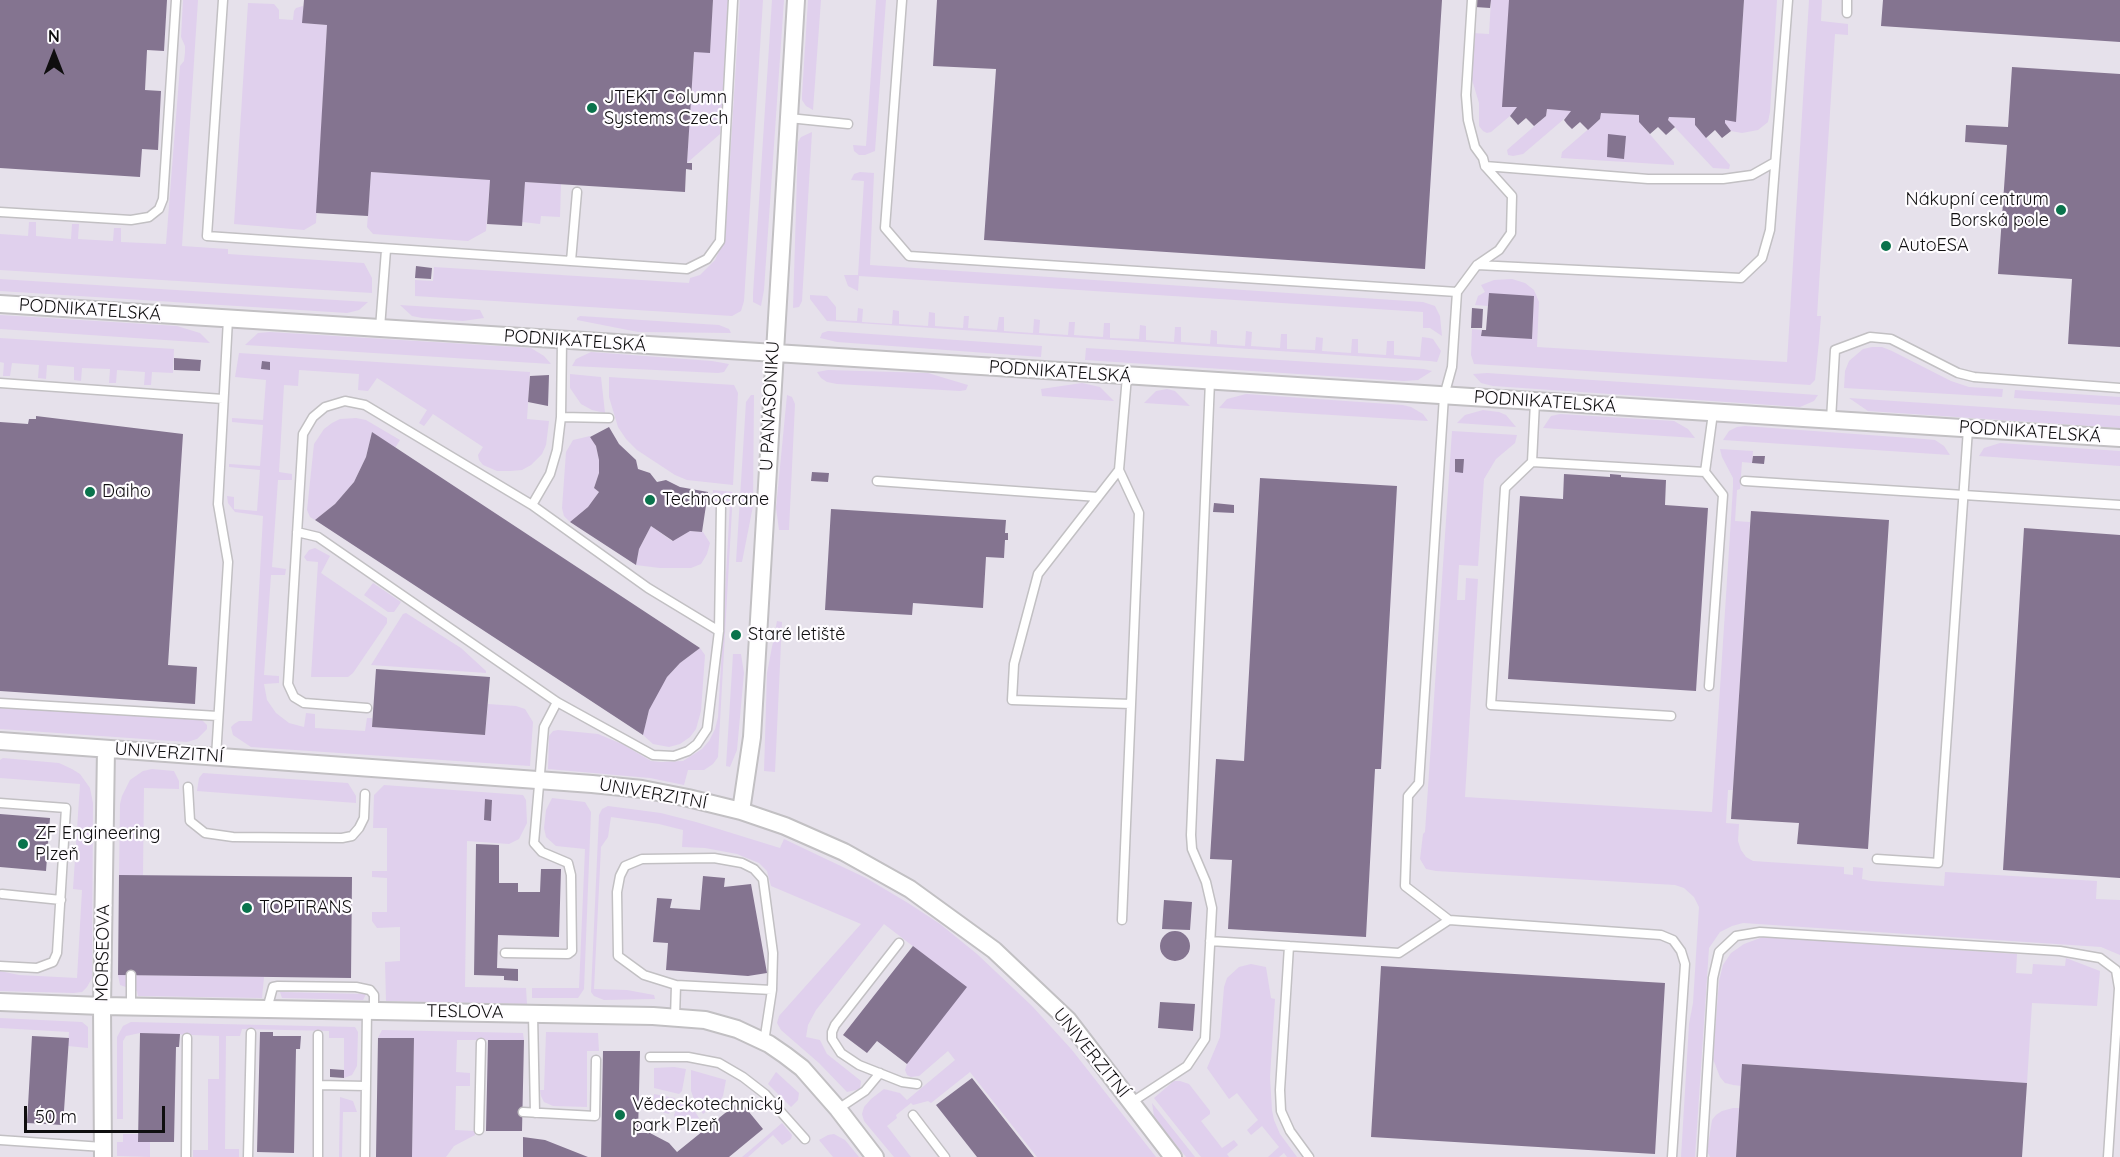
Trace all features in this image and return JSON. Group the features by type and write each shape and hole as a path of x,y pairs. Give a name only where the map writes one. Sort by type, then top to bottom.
{"street":[{"name":"U PANASONIKU","path":"741,811 752,737 773,354 796,0"},
{"name":"PODNIKATELSKÁ","path":"0,304 2120,438"},
{"name":"UNIVERZITNÍ","path":"0,741 642,789 741,811 785,826 844,852 910,889 994,950 1068,1020 1173,1157"},
{"name":"MORSEOVA","path":"103,1152 102,1006 106,749"},
{"name":"TESLOVA","path":"0,1002 705,1020 737,1029 764,1042 802,1068 838,1109 875,1157"}],"lane":[{"path":"0,212 131,220 149,217 159,209 163,199 176,0"},
{"path":"223,0 207,236 687,269 707,260 720,241 732,0"},
{"path":"902,0 885,228 909,256 1457,292"},
{"path":"1472,0 1466,95 1468,120 1475,147 1483,158 1485,166 1512,196 1511,233 1499,250 1477,264 1457,292 1452,367 1444,396 1419,783 1408,796 1405,886 1449,920 1662,935 1673,940 1681,951 1685,964 1672,1157"},
{"path":"1477,264 1741,278 1762,258 1770,230 1788,0"},
{"path":"1847,0 1847,13"},
{"path":"789,118 848,124"},
{"path":"1485,166 1648,179 1723,179 1752,175 1775,162"},
{"path":"571,261 577,192"},
{"path":"380,328 386,250"},
{"path":"216,757 228,562 218,504 228,319"},
{"path":"1831,420 1835,350 1870,337 1891,339 1958,373 1974,377 2120,388"},
{"path":"532,505 550,474 557,450 561,417 562,340"},
{"path":"1122,920 1139,513 1119,470 1127,376"},
{"path":"1132,1102 1187,1066 1205,1039 1212,908 1210,896 1192,849 1191,835 1210,381"},
{"path":"0,383 224,399"},
{"path":"367,708 304,703 294,697 289,690 288,678 303,434 313,417 325,406 345,401 365,405 532,505 648,588 719,632"},
{"path":"1535,402 1532,462 1505,488 1491,705 1671,716"},
{"path":"1709,686 1723,495 1705,472 1713,412"},
{"path":"561,417 609,418"},
{"path":"1877,859 1938,863 1968,429"},
{"path":"1532,462 1705,472"},
{"path":"1119,470 1038,573 1014,664 1012,699 1131,704"},
{"path":"877,481 1098,497"},
{"path":"1745,481 2120,505"},
{"path":"297,532 318,537 557,702 653,755 674,756 688,751 697,744 707,729 719,632 721,505"},
{"path":"505,953 568,954 572,951 571,875 568,863 542,852 534,843 544,727 557,702"},
{"path":"0,703 218,716"},
{"path":"188,787 190,821 205,833 233,837 342,838 351,836 359,828 364,818 365,794"},
{"path":"0,803 66,808 57,953 53,962 37,968 0,966"},
{"path":"764,1042 772,990 773,953 763,879 754,869 742,863 714,858 642,859 625,866 620,876 617,892 618,956 644,975 676,985 772,990"},
{"path":"2,894 61,900"},
{"path":"1210,941 1399,953 1449,920"},
{"path":"1702,1157 1713,978 1719,952 1736,936 1760,932 2060,951 2100,958 2116,970 2119,988 2108,1157"},
{"path":"899,943 835,1025 832,1032 835,1045 841,1053 859,1065 902,1082 917,1084"},
{"path":"1289,946 1280,1090 1281,1111 1290,1131 1309,1157"},
{"path":"131,975 131,1007"},
{"path":"675,1018 676,985"},
{"path":"267,1009 273,987 334,987 370,990 374,995 366,1086 365,1157"},
{"path":"533,1014 535,1113"},
{"path":"249,1157 251,1033"},
{"path":"318,1035 318,1157"},
{"path":"186,1157 187,1038"},
{"path":"479,1130 483,1111 481,1042"},
{"path":"650,1057 688,1057 719,1063 743,1077 765,1094 805,1139"},
{"path":"523,1113 595,1116 596,1060"},
{"path":"838,1109 865,1091 880,1073"},
{"path":"318,1085 366,1086"},
{"path":"913,1115 945,1157"},
{"path":"0,1140 103,1152"}],"shaded area":[{"path":"0,0 2120,0 2120,1157 0,1157"},
{"path":"183,0 198,0 182,246 228,249 228,254 364,263 372,278 372,293 0,270 0,234 28,236 29,222 36,222 36,236 71,239 72,224 79,224 78,239 113,241 114,228 121,228 121,242 166,244 180,66 184,61 185,53 181,37"},
{"path":"713,0 729,0 720,134 687,163 694,52 710,52"},
{"path":"740,0 763,0 744,301 741,311 732,316 415,296 415,280 433,281 434,267 689,283 690,278 700,275 715,260 725,239"},
{"path":"772,0 784,0 761,306 753,302 753,294"},
{"path":"808,0 821,0 813,110 802,100"},
{"path":"876,0 886,0 875,151 859,155 854,151 853,145 866,146"},
{"path":"1491,0 1509,0 1517,110 1487,133 1479,126 1479,103 1470,73 1472,33 1489,34"},
{"path":"1744,0 1777,0 1768,122 1758,130 1742,133 1731,131 1725,120 1736,121"},
{"path":"1809,0 1822,0 1821,21 1848,24 1848,35 1835,34 1817,316 1821,316 1815,380 1810,385 1474,364 1471,355 1472,329 1482,330 1481,335 1532,339 1534,296 1489,294 1488,306 1475,305 1478,296 1485,292 1481,285 1494,280 1512,279 1525,283 1534,290 1539,302 1537,347 1787,362"},
{"path":"248,3 274,4 279,10 279,19 293,20 296,8 303,6 303,23 327,25 316,223 304,230 234,224"},
{"path":"1547,109 1571,111 1571,113 1523,154 1508,155 1507,150 1546,116"},
{"path":"1601,113 1639,115 1639,122 1674,162 1674,165 1561,158 1562,152 1600,119"},
{"path":"1669,117 1695,118 1695,125 1730,165 1729,169 1713,168 1668,120"},
{"path":"812,132 802,301 799,307 793,308 798,142 801,137"},
{"path":"371,172 490,180 486,231 468,241 373,234 367,227"},
{"path":"874,173 870,265 1423,302 1435,306 1440,316 1442,336 1430,328 1423,328 1423,312 859,276 858,291 848,286 844,275 858,275 864,181 851,180 854,174"},
{"path":"525,182 561,184 560,217 541,216 540,224 522,222"},
{"path":"0,279 368,302 359,310 347,313 0,291"},
{"path":"810,295 827,296 836,307 836,320 857,321 858,308 863,309 862,322 892,324 893,310 899,311 899,324 928,326 929,312 935,313 935,326 963,328 964,316 969,316 968,328 997,330 999,317 1004,317 1004,331 1033,333 1034,319 1040,320 1039,333 1068,335 1069,322 1075,322 1074,335 1103,337 1104,323 1110,323 1110,338 1139,339 1140,325 1146,326 1146,340 1174,342 1175,327 1181,327 1181,342 1210,344 1211,330 1217,331 1217,344 1245,346 1246,331 1252,332 1251,346 1280,348 1281,334 1287,334 1287,349 1315,350 1316,337 1323,338 1322,351 1351,353 1352,339 1358,339 1358,353 1386,355 1387,341 1394,341 1394,355 1420,357 1422,337 1433,339 1441,351 1437,362 827,321 810,299"},
{"path":"400,305 480,310 484,318 463,321 422,318 412,316"},
{"path":"0,315 177,326 200,333 210,343 0,329"},
{"path":"580,316 719,325 729,329 731,333 638,332 577,320"},
{"path":"828,331 1042,346 1041,357 837,342 820,338 822,333"},
{"path":"258,333 531,348 544,356 551,364 245,345"},
{"path":"0,338 174,349 173,373 152,372 151,385 144,385 145,372 117,370 116,383 109,383 110,369 82,368 81,381 74,380 74,367 47,365 46,379 38,378 39,365 12,363 10,376 3,376 4,363 0,362"},
{"path":"1882,347 1892,351 1951,381 1969,387 2003,389 2002,397 1844,388 1845,371 1849,361 1863,349"},
{"path":"1086,348 1432,371 1418,380 1404,381 1085,360"},
{"path":"591,352 729,364 724,372 718,373 572,366 576,359"},
{"path":"239,353 530,372 527,419 549,421 546,445 542,454 531,465 522,470 510,471 497,471 483,465 478,455 483,447 433,414 424,426 419,423 427,410 377,378 368,391 358,390 359,374 299,370 298,386 284,385 279,472 292,474 292,480 278,480 272,567 286,569 285,575 271,575 264,675 279,676 279,683 264,684 267,700 276,713 289,723 304,727 306,713 315,714 315,728 365,731 367,718 372,718 372,727 485,735 488,704 516,706 525,709 533,722 530,766 251,747 233,735 231,727 234,724 239,721 252,721 263,516 235,512 228,503 227,496 234,497 234,509 257,511 260,470 229,467 229,464 260,466 263,425 232,422 232,418 263,420 266,380 235,377"},
{"path":"828,370 928,373 968,385 966,390 960,391 837,384 827,382 817,372"},
{"path":"1487,373 1818,395 1814,401 1800,407 1493,386 1481,383 1473,374"},
{"path":"570,374 601,377 605,413 581,404 570,388"},
{"path":"609,377 734,385 738,393 733,485 687,480 675,475 637,450 618,427 609,397"},
{"path":"1082,383 1100,387 1114,401 1042,396 1041,389"},
{"path":"1167,389 1175,391 1190,406 1144,403 1156,391"},
{"path":"2015,390 2120,397 2120,405 2014,398"},
{"path":"1246,394 1403,405 1423,414 1428,421 1219,408 1227,399"},
{"path":"751,395 754,395 753,506 742,562 736,562 746,402"},
{"path":"787,395 792,397 795,404 789,530 779,530 776,508"},
{"path":"1849,398 2120,416 2120,428 1868,411"},
{"path":"1483,410 1506,415 1516,427 1457,423 1465,415"},
{"path":"1560,414 1674,421 1688,429 1695,438 1543,428 1551,416"},
{"path":"340,419 366,420 400,440 395,448 372,432 366,457 354,482 335,504 315,520 310,517 307,510 314,444 324,429 332,423"},
{"path":"1745,426 1935,440 1944,446 1950,455 1723,440 1729,431"},
{"path":"1452,431 1517,435 1515,443 1496,459 1484,479 1478,566 1459,565 1457,600 1465,600 1466,578 1478,579 1465,797 1712,812 1733,487 1733,478 1720,449 1753,451 1752,463 1742,462 1740,489 1737,490 1735,521 1750,522 1733,790 1728,790 1726,823 1739,824 1738,841 1746,857 1753,861 1844,867 1844,874 1853,875 1853,867 1863,868 1862,879 1871,881 1944,886 1945,872 2097,881 2096,899 2120,900 2120,955 2101,947 1743,923 1732,926 1720,932 1709,948 1695,1157 1681,1157 1699,907 1694,897 1684,888 1675,885 1436,871 1426,869 1420,859 1425,832"},
{"path":"590,436 596,446 599,460 599,473 594,488 599,492 588,507 570,522 564,516 562,508 566,452 573,440"},
{"path":"2000,443 2120,451 2120,466 1979,456 1984,448"},
{"path":"713,490 733,492 718,757 704,770 688,770 684,785 650,778 548,769 549,736 553,731 558,730 598,734 622,744 651,761 661,762 683,761 702,749 709,741 718,717 730,503 712,501"},
{"path":"651,526 672,541 690,531 703,532 710,543 701,564 691,568 636,565 639,549"},
{"path":"315,548 330,556 321,573 387,618 387,623 348,677 311,677 318,562 307,561 304,557 309,550"},
{"path":"373,583 401,602 394,612 388,612 364,595"},
{"path":"406,613 461,648 486,673 371,665 403,614"},
{"path":"777,621 782,622 775,772 764,771 767,673"},
{"path":"700,648 705,655 701,711 696,729 680,744 669,747 653,744 643,735 649,710 656,694 680,663"},
{"path":"733,654 741,654 744,673 737,750 730,767 726,766"},
{"path":"0,707 201,719 207,725 207,729 197,739 187,742 0,729"},
{"path":"3,758 59,763 80,774 90,788 93,803 92,978 82,992 0,991 0,971 19,975 77,978 82,890 73,889 80,784 0,778 0,760"},
{"path":"152,769 174,771 179,781 179,789 144,788 143,875 119,875 122,796 130,780 143,771"},
{"path":"203,773 348,783 356,796 356,803 197,791 199,778"},
{"path":"384,785 523,795 526,800 527,823 519,839 509,844 467,841 465,987 526,988 527,1004 386,1001 385,962 400,961 400,927 377,928 372,921 372,912 387,912 387,878 372,877 372,871 387,871 387,828 373,828 374,795"},
{"path":"552,798 585,802 591,812 584,989 578,998 532,998 532,988 579,988 585,849 556,846 546,837 544,828 546,810"},
{"path":"608,806 661,813 780,848 784,839 866,878 908,903 940,924 977,954 1032,1006 1072,1050 1156,1157 1037,1157 970,1072 931,1103 928,1101 913,1105 911,1103 896,1115 897,1118 887,1126 911,1157 894,1157 864,1121 862,1114 864,1107 884,1089 900,1093 907,1100 955,1060 948,1051 919,1076 911,1077 905,1070 907,1064 966,987 884,924 816,1010 808,1025 806,1037 820,1040 827,1054 861,1081 860,1089 847,1092 819,1063 781,1030 777,1023 779,1016 861,924 771,886 767,871 759,863 737,854 705,848 682,847 683,830 611,817 608,837 601,847 594,989 627,990 654,995 655,999 604,1000 594,996 591,992 599,815 602,809"},
{"path":"1763,937 2017,954 2016,973 2032,974 2033,964 2065,966 2066,958 2100,971 2097,1006 2032,1003 2027,1083 1742,1064 1741,1086 1733,1085 1725,1083 1720,1077 1713,1059 1719,981 1723,965 1731,953 1744,944"},
{"path":"1251,964 1266,967 1271,998 1275,999 1270,1077 1272,1110 1280,1134 1297,1157 1287,1157 1284,1153 1279,1157 1268,1157 1279,1147 1262,1126 1251,1135 1247,1130 1258,1120 1237,1093 1229,1099 1207,1068 1220,1037 1224,987 1227,978 1239,967"},
{"path":"118,975 264,977 262,998 138,996 137,991 120,985"},
{"path":"280,992 366,994 363,1000 282,998"},
{"path":"0,1018 82,1022 88,1027 88,1048 68,1046 69,1032 0,1028"},
{"path":"131,1022 355,1027 358,1032 357,1066 352,1075 344,1078 344,1038 329,1038 329,1031 242,1029 240,1036 226,1036 225,1149 239,1149 239,1157 193,1157 193,1150 208,1150 208,1079 219,1079 219,1036 140,1033 126,1036 123,1041 123,1119 117,1119 117,1037 123,1026"},
{"path":"382,1030 523,1033 524,1040 457,1040 456,1072 470,1073 470,1086 456,1086 455,1130 475,1131 475,1135 454,1146 446,1157 412,1157 414,1038 378,1038"},
{"path":"546,1032 598,1033 599,1051 587,1051 587,1107 553,1106 544,1102 540,1090 544,1090"},
{"path":"654,1068 686,1069 682,1091 679,1094 654,1088"},
{"path":"691,1070 726,1080 723,1096 718,1103 703,1114 691,1091"},
{"path":"776,1072 799,1093 798,1100 791,1107 768,1084"},
{"path":"1174,1081 1189,1084 1210,1111 1210,1114 1201,1121 1222,1148 1234,1140 1238,1145 1227,1154 1229,1157 1201,1157 1154,1098"},
{"path":"654,1094 675,1098 669,1114 654,1110"},
{"path":"340,1097 353,1101 357,1112 343,1112 342,1157 339,1157"},
{"path":"680,1102 694,1110 699,1118 688,1128 676,1121 674,1115"},
{"path":"1152,1103 1195,1157 1186,1157 1169,1136 1154,1116"},
{"path":"1739,1108 1736,1157 1710,1157 1707,1151 1712,1120 1722,1111"},
{"path":"782,1123 792,1135 791,1139 782,1145 773,1135 748,1157 742,1157"},
{"path":"123,1134 138,1134 138,1142 150,1142 150,1157 117,1156 117,1142 123,1142"},
{"path":"834,1134 845,1140 859,1157 833,1157 819,1140"}],"building":[{"path":"0,0 167,0 164,51 147,50 145,90 161,91 158,150 142,149 140,177 0,168"},
{"path":"304,0 713,0 710,53 694,52 687,163 692,163 692,170 686,169 685,192 525,182 522,226 487,224 490,180 371,172 368,216 316,213 327,25 302,23"},
{"path":"937,0 1442,0 1425,269 984,240 996,69 933,66"},
{"path":"1475,0 1491,0 1490,8 1475,7"},
{"path":"1509,0 1744,0 1736,122 1725,120 1731,131 1722,138 1715,130 1706,138 1695,125 1695,118 1669,117 1668,120 1675,127 1666,135 1658,127 1650,134 1639,122 1639,115 1601,113 1600,119 1588,130 1580,122 1572,129 1564,120 1571,111 1547,109 1546,116 1534,126 1526,118 1518,125 1510,116 1517,107 1502,107"},
{"path":"1883,0 2120,0 2120,42 1881,26"},
{"name":"Nákupní centrum Borská pole","path":"2012,67 2120,74 2120,347 2068,344 2072,279 1998,274 2007,145 1965,142 1966,125 2008,127"},
{"path":"1608,134 1626,136 1624,159 1607,157"},
{"path":"416,266 432,268 431,279 415,278"},
{"path":"1489,293 1534,296 1532,339 1481,336 1482,330 1486,330"},
{"path":"1472,308 1483,309 1482,328 1471,328"},
{"path":"174,358 201,360 200,371 174,370"},
{"path":"262,361 270,362 270,370 261,369"},
{"path":"549,375 548,406 528,402 530,376"},
{"path":"36,416 183,434 168,665 197,667 195,704 0,691 0,422 28,424 29,419 36,419"},
{"name":"Technocrane","path":"609,427 619,444 636,460 638,469 650,473 657,482 666,480 680,487 708,492 702,532 690,531 673,541 651,526 639,549 636,565 570,522 588,507 599,492 594,488 599,473 599,460 596,446 590,437"},
{"path":"372,432 700,648 680,663 667,677 649,710 643,735 315,520 335,504 354,482 366,457"},
{"path":"1753,456 1765,456 1764,464 1752,463"},
{"path":"1455,459 1464,459 1463,473 1455,472"},
{"path":"812,472 829,473 828,482 811,481"},
{"path":"1564,474 1610,477 1610,474 1621,475 1621,477 1666,480 1665,505 1708,508 1696,691 1508,679 1520,496 1563,499"},
{"path":"1260,478 1397,486 1381,769 1375,769 1366,937 1228,929 1232,860 1210,859 1216,759 1244,761"},
{"path":"1214,503 1234,505 1234,513 1213,512"},
{"path":"831,509 1006,520 1005,533 1008,533 1008,540 1005,540 1004,558 986,557 983,608 913,603 912,615 825,610"},
{"path":"1751,511 1889,520 1868,849 1797,844 1799,823 1731,819"},
{"path":"2024,528 2120,535 2120,878 2003,870"},
{"path":"376,669 490,677 485,735 372,727"},
{"path":"485,799 492,800 491,821 484,820"},
{"name":"ZF Engineering Plzeň","path":"0,814 50,818 46,871 0,867"},
{"path":"476,844 499,845 499,883 518,883 518,892 540,892 541,869 561,869 559,937 498,935 497,968 518,969 518,981 504,980 504,976 474,975"},
{"name":"TOPTRANS","path":"119,875 352,877 351,978 118,975"},
{"path":"703,876 725,878 724,887 751,884 767,973 748,976 666,970 668,943 653,942 657,898 672,899 670,908 700,910"},
{"path":"1164,900 1192,902 1190,930 1162,929"},
{"path":"1175,931 1186,935 1190,946 1186,957 1175,961 1164,957 1160,946 1164,935"},
{"path":"913,946 967,987 907,1064 877,1041 867,1053 843,1035"},
{"path":"1381,966 1665,983 1655,1154 1371,1137"},
{"path":"1160,1002 1195,1004 1193,1031 1158,1028"},
{"path":"260,1032 273,1032 273,1036 301,1036 300,1049 296,1049 294,1153 257,1152"},
{"path":"140,1033 180,1034 179,1047 176,1047 174,1142 138,1142"},
{"path":"32,1036 69,1038 63,1125 27,1123"},
{"path":"378,1038 414,1038 412,1157 376,1157"},
{"path":"488,1040 524,1040 522,1131 486,1131"},
{"name":"Vědeckotechnický park Plzeň","path":"603,1051 640,1051 638,1133 650,1133 669,1143 677,1152 740,1101 763,1129 729,1157 601,1157"},
{"path":"1742,1064 2027,1083 2022,1157 1736,1157"},
{"path":"330,1069 344,1070 344,1078 330,1077"},
{"path":"972,1078 1034,1157 977,1157 936,1105"},
{"name":"Vědeckotechnický park Plzeň","path":"523,1137 545,1140 588,1157 523,1157"}],"place":[{"name":"JTEKT Column Systems Czech","path":"592,108"},
{"name":"Nákupní centrum Borská pole","path":"2061,210"},
{"name":"AutoESA","path":"1886,246"},
{"name":"Daiho","path":"90,492"},
{"name":"Technocrane","path":"650,500"},
{"name":"Staré letiště","path":"736,635"},
{"name":"ZF Engineering Plzeň","path":"23,844"},
{"name":"TOPTRANS","path":"247,908"},
{"name":"Vědeckotechnický park Plzeň","path":"620,1115"}]}
